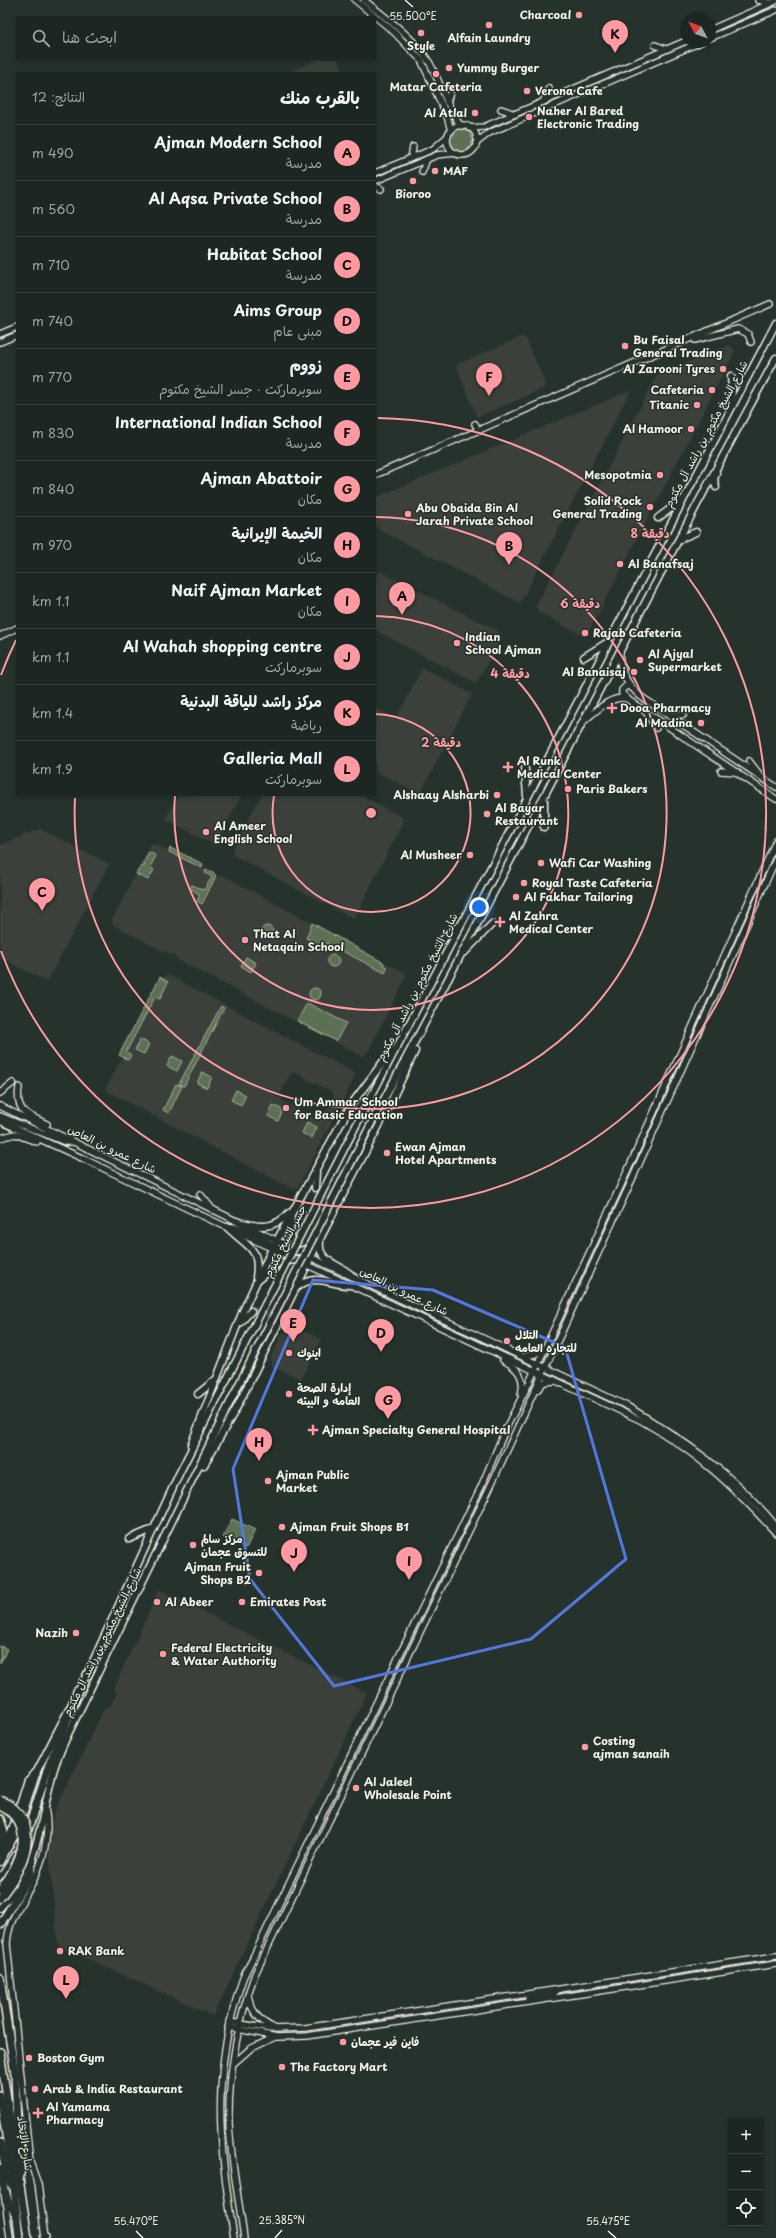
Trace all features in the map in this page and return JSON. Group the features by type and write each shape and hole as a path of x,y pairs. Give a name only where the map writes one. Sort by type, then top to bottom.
{"highway":[{"path":"0,1879 17,1853 28,1832 48,1767 72,1709 77,1691"},
{"path":"0,1854 12,1832 28,1781 36,1773"},
{"path":"0,1800 13,1808 19,1815 26,1830 28,1839 24,1860 18,1872 0,1898"},
{"path":"0,1806 6,1810 18,1823 22,1838 22,1847 16,1864 0,1889"},
{"path":"0,1819 4,1831 0,1847"},
{"path":"0,1925 30,1875 32,1860"},
{"path":"0,1978 15,2069 17,2125 22,2164 19,2179"},
{"name":"شارع الإتحاد","path":"0,2052 19,2238"},
{"name":"شارع الإتحاد","path":"0,2096 7,2118 19,2179 28,2238"},
{"path":"0,2143 8,2179 14,2188"},
{"path":"0,2169 9,2205 18,2217"}],"main road":[{"path":"355,0 374,16"},
{"path":"364,0 421,50 432,68 447,102 461,126 469,128 480,128 515,114 680,43"},
{"path":"758,0 774,3"},
{"path":"716,27 774,3"},
{"path":"716,36 775,11"},
{"path":"376,18 401,39 421,60 447,116 450,133 449,148 455,154"},
{"path":"655,45 666,49"},
{"path":"376,181 443,153 466,154 473,150 476,143 488,133 686,48"},
{"path":"542,102 549,88"},
{"path":"447,102 450,93"},
{"path":"501,109 515,114"},
{"path":"376,173 436,147 450,133 461,126"},
{"path":"469,128 474,133 476,143"},
{"path":"411,158 413,147"},
{"path":"422,172 427,159"},
{"path":"376,186 382,189"},
{"path":"376,475 679,345 770,304"},
{"name":"شارع الشيخ مكتوم بن راشد آل مكتوم","path":"365,1108 776,322"},
{"path":"0,334 16,327"},
{"path":"679,345 738,329 748,334 750,342"},
{"path":"0,342 16,335"},
{"name":"شارع الشيخ مكتوم بن راشد آل مكتوم","path":"376,1114 545,797 719,461 776,358"},
{"path":"728,414 732,395 731,376"},
{"path":"579,380 579,388"},
{"path":"488,418 490,425"},
{"path":"475,424 479,431"},
{"path":"716,487 714,480 719,461"},
{"path":"658,518 684,498"},
{"path":"677,542 696,532"},
{"path":"0,636 16,628"},
{"path":"584,657 611,639"},
{"path":"621,649 620,667 632,688 666,713 776,787"},
{"path":"632,688 624,687 621,692 631,701 776,798"},
{"path":"583,723 612,700 624,698 631,701"},
{"path":"645,710 656,728"},
{"path":"666,713 683,715"},
{"path":"749,761 762,778"},
{"path":"525,769 526,800"},
{"path":"721,771 738,772"},
{"path":"544,827 545,797"},
{"path":"510,1419 538,1363 681,1053 776,841"},
{"path":"244,2238 230,2135 230,2095 240,2027 248,1994 267,1946 334,1813 546,1367 776,859"},
{"path":"439,942 461,924"},
{"path":"460,957 492,924"},
{"path":"196,1474 209,1458 228,1423 323,1233 397,1090 426,1022"},
{"path":"189,1454 195,1432 234,1332 274,1243 351,1105 403,1036"},
{"path":"675,1084 673,1078 682,1059 681,1053"},
{"path":"0,1093 13,1083"},
{"path":"20,1087 18,1100 20,1107 26,1113 51,1126 56,1132"},
{"path":"660,1117 664,1100 663,1092"},
{"name":"شارع عمرو بن العاص","path":"0,1106 236,1221 274,1243 311,1257 627,1406 690,1444 732,1479 776,1526"},
{"name":"جسر الشيخ مكتوم","path":"225,1383 365,1108"},
{"path":"0,1114 7,1110"},
{"path":"0,1114 65,1142 74,1142"},
{"name":"جسر الشيخ مكتوم","path":"236,1388 376,1114"},
{"name":"شارع عمرو بن العاص","path":"0,1122 227,1227"},
{"path":"0,1138 15,1134 42,1144 50,1144"},
{"path":"131,1170 139,1166"},
{"path":"316,1169 316,1188"},
{"path":"336,1196 345,1190"},
{"path":"200,1194 214,1211"},
{"path":"236,1221 258,1227 268,1226 281,1221 295,1205"},
{"path":"292,1212 290,1236 296,1251 293,1257"},
{"path":"227,1227 239,1229 274,1243 293,1257 308,1264"},
{"path":"227,1227 249,1244 254,1251 257,1264 255,1283"},
{"path":"296,1288 297,1273 293,1257 296,1251 313,1244 323,1233"},
{"path":"323,1233 320,1246 322,1254 326,1259 349,1272 355,1279"},
{"path":"290,1236 294,1242 301,1246 313,1244"},
{"path":"255,1283 272,1266 293,1257 311,1257"},
{"name":"شارع عمرو بن العاص","path":"308,1264 634,1416 688,1450 739,1492 776,1534"},
{"path":"296,1288 305,1282 315,1280 352,1285"},
{"path":"234,1332 251,1311"},
{"path":"282,1314 285,1322"},
{"path":"269,1340 271,1322"},
{"path":"234,2238 223,2170 219,2126 220,2076 229,2024 241,1985 254,1952 477,1496 522,1392 521,1376 512,1364 487,1348"},
{"path":"521,1356 532,1356 544,1348"},
{"path":"551,1355 552,1365 559,1374"},
{"path":"261,1358 263,1368"},
{"path":"198,1394 215,1380"},
{"path":"532,1397 544,1382 557,1381"},
{"name":"شارع الشيخ مكتوم بن راشد آل مكتوم","path":"0,1862 18,1830 36,1773 89,1670 153,1529 225,1383"},
{"name":"شارع الشيخ مكتوم بن راشد آل مكتوم","path":"0,1908 21,1881 32,1860 57,1760 71,1728 196,1474 236,1388"},
{"path":"129,1540 153,1529"},
{"path":"334,1813 331,1805 344,1778 346,1766"},
{"path":"45,1806 48,1820 44,1852 32,1883 11,1921 7,1944 30,2162 38,2184 45,2238"},
{"path":"240,2027 276,2030 314,2027 776,1956"},
{"path":"229,2024 277,2037 307,2036 776,1964"},
{"path":"667,1981 671,1974 697,1968"},
{"path":"521,2004 527,1999 552,1995 558,1990"},
{"path":"248,1994 251,2007 258,2017 276,2030"},
{"path":"234,2063 250,2048 277,2037"},
{"path":"5,2190 4,2202 10,2238"}],"highlighted area":[{"path":"313,1280 433,1290 565,1347 626,1559 531,1639 334,1686 250,1579 233,1469"}],"shaded area":[{"path":"316,60 338,60 344,72 289,72"},
{"path":"521,337 526,338 545,384 543,389 477,417 456,365"},
{"path":"730,345 735,351 586,637 538,612 536,606 657,375"},
{"path":"631,390 520,603 376,528 376,498"},
{"path":"379,571 500,632 502,637 476,683 376,631 376,577"},
{"path":"422,668 472,694 420,794 376,772 376,709 396,719"},
{"name":"Al Ameer English School","path":"178,796 241,796 215,845 166,819"},
{"path":"260,796 362,796 402,817 403,822 354,919 233,855 232,851"},
{"path":"40,829 109,864 47,982 0,957 0,845"},
{"path":"152,843 213,872 216,876 211,887 217,877 222,875 405,973 406,977 366,1055 362,1056 176,959 175,955 169,954 113,925 112,920"},
{"path":"166,974 353,1072 355,1077 298,1187 293,1189 105,1090","holes":["295,1073 332,1092 334,1096 322,1118 318,1120 281,1100 279,1096 291,1074"]},
{"name":"اينوك","path":"292,1325 321,1339 301,1379 272,1366 271,1357 284,1330"},
{"path":"159,1590 367,1693 213,2016 58,1945 48,1844 51,1841 53,1815 105,1707 110,1706 117,1693 113,1690"}],"green space":[{"path":"460,128 465,129 471,135 471,145 465,151 460,152 455,151 449,145 448,140 449,135 455,129"},
{"path":"170,848 203,864 202,868 169,852"},
{"path":"149,852 156,856 150,867 154,870 148,880 136,874 141,866 144,867 145,865 143,864"},
{"path":"206,870 213,872 216,876 202,904 197,901 200,895 190,888 192,885 204,890 212,877 205,873"},
{"path":"312,923 384,963 383,965 387,967 385,973 327,943 324,948 306,938"},
{"path":"265,926 269,926 273,932 269,938 265,938 261,934 261,930"},
{"path":"333,955 337,957 339,961 337,965 333,967 329,965 327,961 329,957"},
{"path":"246,957 256,963 251,972 241,966"},
{"path":"160,977 168,982 160,999 155,997 126,1052 131,1055 128,1060 119,1055"},
{"path":"313,988 317,988 321,994 317,1000 313,1000 309,996 309,992"},
{"path":"307,1003 346,1023 336,1041 297,1021"},
{"path":"221,1006 224,1008 184,1086 179,1084"},
{"path":"140,1039 149,1044 144,1054 135,1050"},
{"path":"172,1056 182,1061 177,1071 167,1066"},
{"path":"202,1072 212,1077 207,1088 197,1083"},
{"path":"176,1084 182,1086 169,1113 163,1110"},
{"path":"236,1090 246,1095 241,1105 231,1100"},
{"path":"273,1105 283,1110 278,1121 268,1116"},
{"path":"307,1122 317,1127 312,1138 302,1133"},
{"path":"232,1519 255,1530 246,1548 223,1537"},
{"path":"0,1646 7,1649 0,1664"}],"tunnel":[{"path":"315,1188 324,1198 337,1196"},
{"path":"251,1311 258,1309 264,1310 269,1315 271,1322"}],"place":[{"name":"Charcoal","path":"579,15"},
{"name":"Alfain Laundry","path":"489,25"},
{"name":"Style","path":"421,33"},
{"name":"مركز راشد للياقة البدنية","path":"615,53"},
{"name":"Yummy Burger","path":"449,68"},
{"name":"Matar Cafeteria","path":"436,74"},
{"name":"Verona Cafe","path":"527,91"},
{"name":"Al Atlal","path":"475,113"},
{"name":"Naher Al Bared Electronic Trading","path":"529,117"},
{"name":"MAF","path":"435,171"},
{"name":"Bioroo","path":"413,181"},
{"name":"Bu Faisal General Trading","path":"625,346"},
{"name":"Al Zarooni Tyres","path":"723,369"},
{"name":"Cafeteria","path":"712,390"},
{"name":"International Indian School","path":"489,396"},
{"name":"Titanic","path":"697,405"},
{"name":"Al Hamoor","path":"691,429"},
{"name":"Mesopotmia","path":"660,475"},
{"name":"Solid Rock General Trading","path":"650,507"},
{"name":"Abu Obaida Bin Al Jarah Private School","path":"408,514"},
{"name":"Al Banafsaj","path":"620,564"},
{"name":"Al Aqsa Private School","path":"509,565"},
{"name":"Ajman Modern School","path":"402,615"},
{"name":"Rajab Cafeteria","path":"585,633"},
{"name":"Indian School Ajman","path":"457,643"},
{"name":"Al Ajyal Supermarket","path":"640,660"},
{"name":"Al Banaisaj","path":"634,672"},
{"name":"Dooa Pharmacy","path":"612,708"},
{"name":"Al Madina","path":"701,723"},
{"name":"Al Runk Medical Center","path":"508,767"},
{"name":"Paris Bakers","path":"568,789"},
{"name":"Alshaay Alsharbi","path":"497,795"},
{"name":"Al Bayar Restaurant","path":"487,814"},
{"name":"Al Ameer English School","path":"206,832"},
{"name":"Al Musheer","path":"470,855"},
{"name":"Wafi Car Washing","path":"541,863"},
{"name":"Royal Taste Cafeteria","path":"524,883"},
{"name":"Al Fakhar Tailoring","path":"516,897"},
{"name":"Habitat School","path":"42,911"},
{"name":"Al Zahra Medical Center","path":"500,922"},
{"name":"That Al Netaqain School","path":"245,940"},
{"name":"Um Ammar School for Basic Education","path":"286,1108"},
{"name":"Ewan Ajman Hotel Apartments","path":"387,1153"},
{"name":"التلال للتجاره العامه","path":"507,1341"},
{"name":"زووم","path":"293,1342"},
{"name":"Aims Group","path":"381,1352"},
{"name":"اينوك","path":"289,1353"},
{"name":"إدارة الصحة العامه و البيئه","path":"289,1394"},
{"name":"Ajman Abattoir","path":"388,1419"},
{"name":"Ajman Specialty General Hospital","path":"313,1430"},
{"name":"الخيمة الإيرانية","path":"259,1461"},
{"name":"Ajman Public Market","path":"268,1481"},
{"name":"Ajman Fruit Shops B1","path":"282,1527"},
{"name":"مركز سالم للتسوق عجمان","path":"193,1545"},
{"name":"Al Wahah shopping centre","path":"294,1572"},
{"name":"Ajman Fruit Shops B2","path":"259,1573"},
{"name":"Naif Ajman Market","path":"409,1580"},
{"name":"Al Abeer","path":"157,1602"},
{"name":"Emirates Post","path":"242,1602"},
{"name":"Nazih","path":"76,1633"},
{"name":"Federal Electricity & Water Authority","path":"163,1654"},
{"name":"Costing ajman sanaih","path":"585,1747"},
{"name":"Al Jaleel Wholesale Point","path":"356,1788"},
{"name":"RAK Bank","path":"60,1951"},
{"name":"Galleria Mall","path":"66,1999"},
{"name":"فاين فير عجمان","path":"343,2042"},
{"name":"Boston Gym","path":"29,2058"},
{"name":"The Factory Mart","path":"282,2067"},
{"name":"Arab & India Restaurant","path":"35,2089"},
{"name":"Al Yamama Pharmacy","path":"38,2113"}]}
